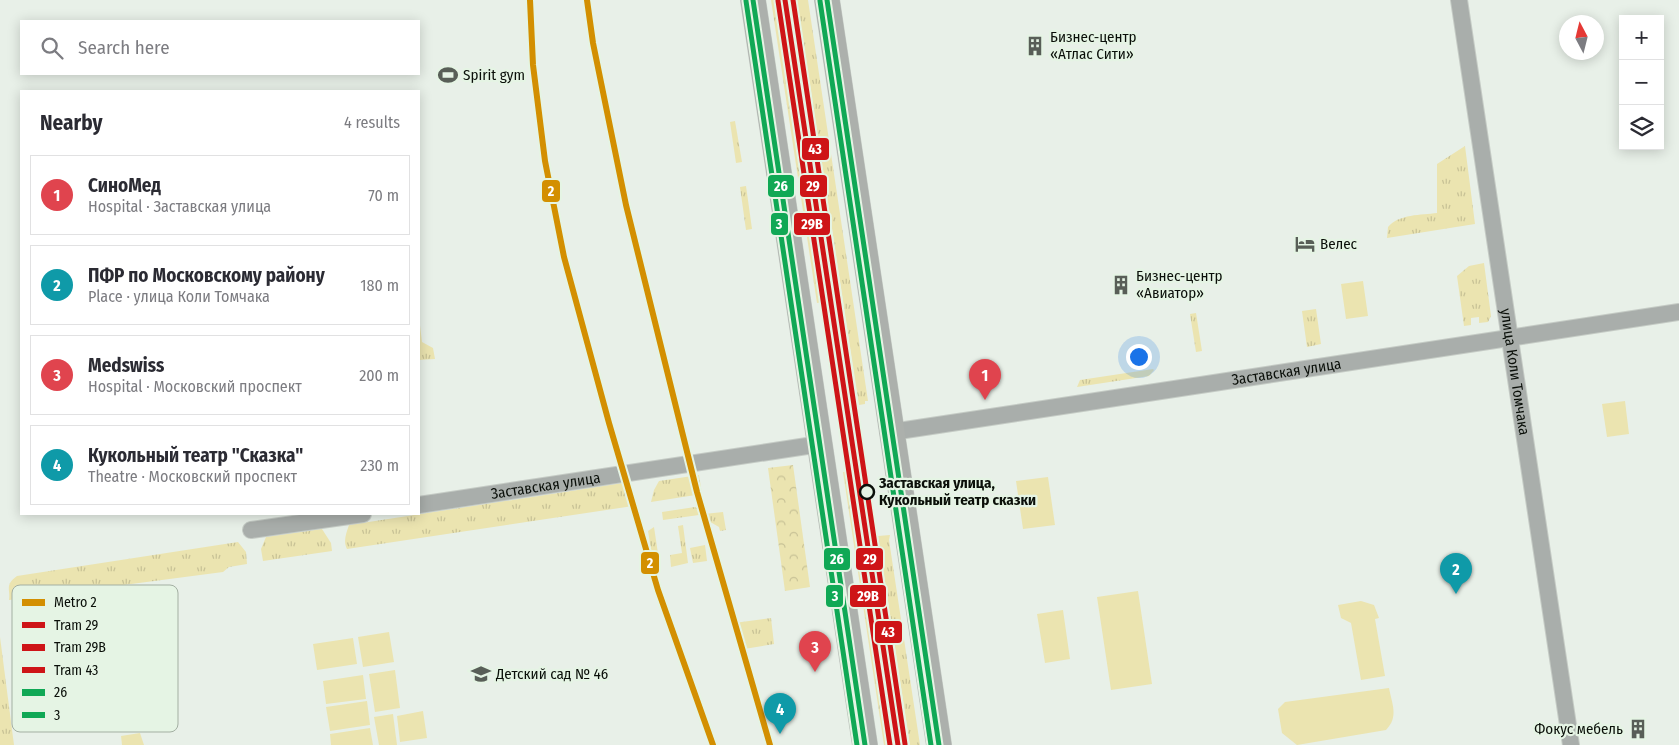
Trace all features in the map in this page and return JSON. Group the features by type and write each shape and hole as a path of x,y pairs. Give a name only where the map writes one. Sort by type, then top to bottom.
{"main road":[{"path":"753,0 865,745"},
{"path":"827,0 940,745"}],"street":[{"name":"улица Коли Томчака","path":"1459,0 1571,745"},
{"name":"Заставская улица","path":"892,432 1679,312"},
{"name":"Заставская улица","path":"420,505 820,444"},
{"path":"251,530 357,515"}],"green space":[{"path":"771,0 781,0 828,301 817,303"},
{"path":"797,0 808,0 868,401 865,401 865,404 859,405"},
{"path":"735,121 742,162 736,163 730,122"},
{"path":"1465,146 1475,224 1387,238 1388,227 1404,217 1437,213 1437,164"},
{"path":"746,186 752,229 746,230 740,187"},
{"path":"1484,263 1491,316 1488,322 1479,323 1479,317 1471,318 1471,325 1464,326 1457,276 1469,266"},
{"path":"1363,281 1368,316 1346,319 1341,284"},
{"path":"1316,309 1321,344 1307,347 1302,311"},
{"path":"1196,313 1202,351 1196,352 1190,314"},
{"path":"420,325 422,342 433,348 435,359 420,360"},
{"path":"1153,369 1149,376 1077,387 1080,380"},
{"path":"1625,401 1629,434 1607,437 1602,404"},
{"path":"793,465 810,587 785,591 768,468"},
{"path":"853,471 894,745 884,745 843,472"},
{"path":"699,475 702,494 651,502 659,481"},
{"path":"1048,477 1055,525 1023,529 1016,481"},
{"path":"623,483 634,496 633,506 347,549 345,537 349,525"},
{"path":"695,507 699,515 663,520 662,512"},
{"path":"723,512 726,530 720,531 719,527 705,519 704,514"},
{"path":"683,525 688,563 671,567 670,555 682,553 678,526"},
{"path":"654,527 660,567 660,571 655,574 648,531"},
{"path":"322,529 331,543 332,551 263,561 261,549 266,537"},
{"path":"890,535 889,540 920,745 910,745 878,536"},
{"path":"238,542 246,552 247,564 229,567 223,572 124,585 12,585 12,600 9,600 9,585 17,576"},
{"path":"705,545 707,561 693,563 690,548"},
{"path":"1138,591 1152,684 1111,690 1097,597"},
{"path":"1361,601 1374,605 1379,618 1375,619 1385,676 1361,680 1351,623 1341,618 1338,605"},
{"path":"1063,610 1070,659 1045,663 1037,614"},
{"path":"771,618 774,644 738,650 734,623"},
{"path":"389,632 394,662 363,667 358,637"},
{"path":"0,637 14,745 0,745"},
{"path":"353,638 357,664 317,670 313,644"},
{"path":"395,670 400,708 375,712 369,674"},
{"path":"363,675 366,699 326,704 323,681"},
{"path":"1389,688 1393,715 1390,725 1386,730 1297,745 1282,733 1278,709 1285,702"},
{"path":"367,701 370,725 330,731 326,707"},
{"path":"423,711 427,738 400,742 397,716"},
{"path":"393,714 397,745 379,745 374,717"},
{"path":"370,728 373,745 331,745 330,734"},
{"path":"140,733 144,745 122,745 121,736"}],"metro line":[{"name":"2","path":"530,0 533,65 545,161 564,257 609,423 658,590 713,745"},
{"name":"2","path":"587,0 593,43 626,205 697,492 770,745"}],"tram line":[{"name":"29","path":"785,0 898,745"},
{"name":"43","path":"793,0 905,744"},
{"name":"29В","path":"778,1 890,745"}],"transit line":[{"name":"26","path":"753,0 865,745"},
{"name":"26","path":"827,0 939,745"},
{"name":"3","path":"746,1 857,745"},
{"name":"3","path":"820,1 931,745"}],"place":[{"name":"Бизнес-центр «Атлас Сити»","path":"1035,46"},
{"name":"Spirit gym","path":"448,75"},
{"name":"Велес","path":"1305,244"},
{"name":"Бизнес-центр «Авиатор»","path":"1121,285"},
{"name":"СиноМед","path":"985,400"},
{"name":"Заставская улица, Кукольный театр сказки","path":"867,492"},
{"name":"ПФР по Московскому району","path":"1456,594"},
{"name":"Medswiss","path":"815,672"},
{"name":"Детский сад № 46","path":"481,674"},
{"name":"Фокус мебель","path":"1638,729"},
{"name":"Кукольный театр \"Сказка\"","path":"780,734"}]}
